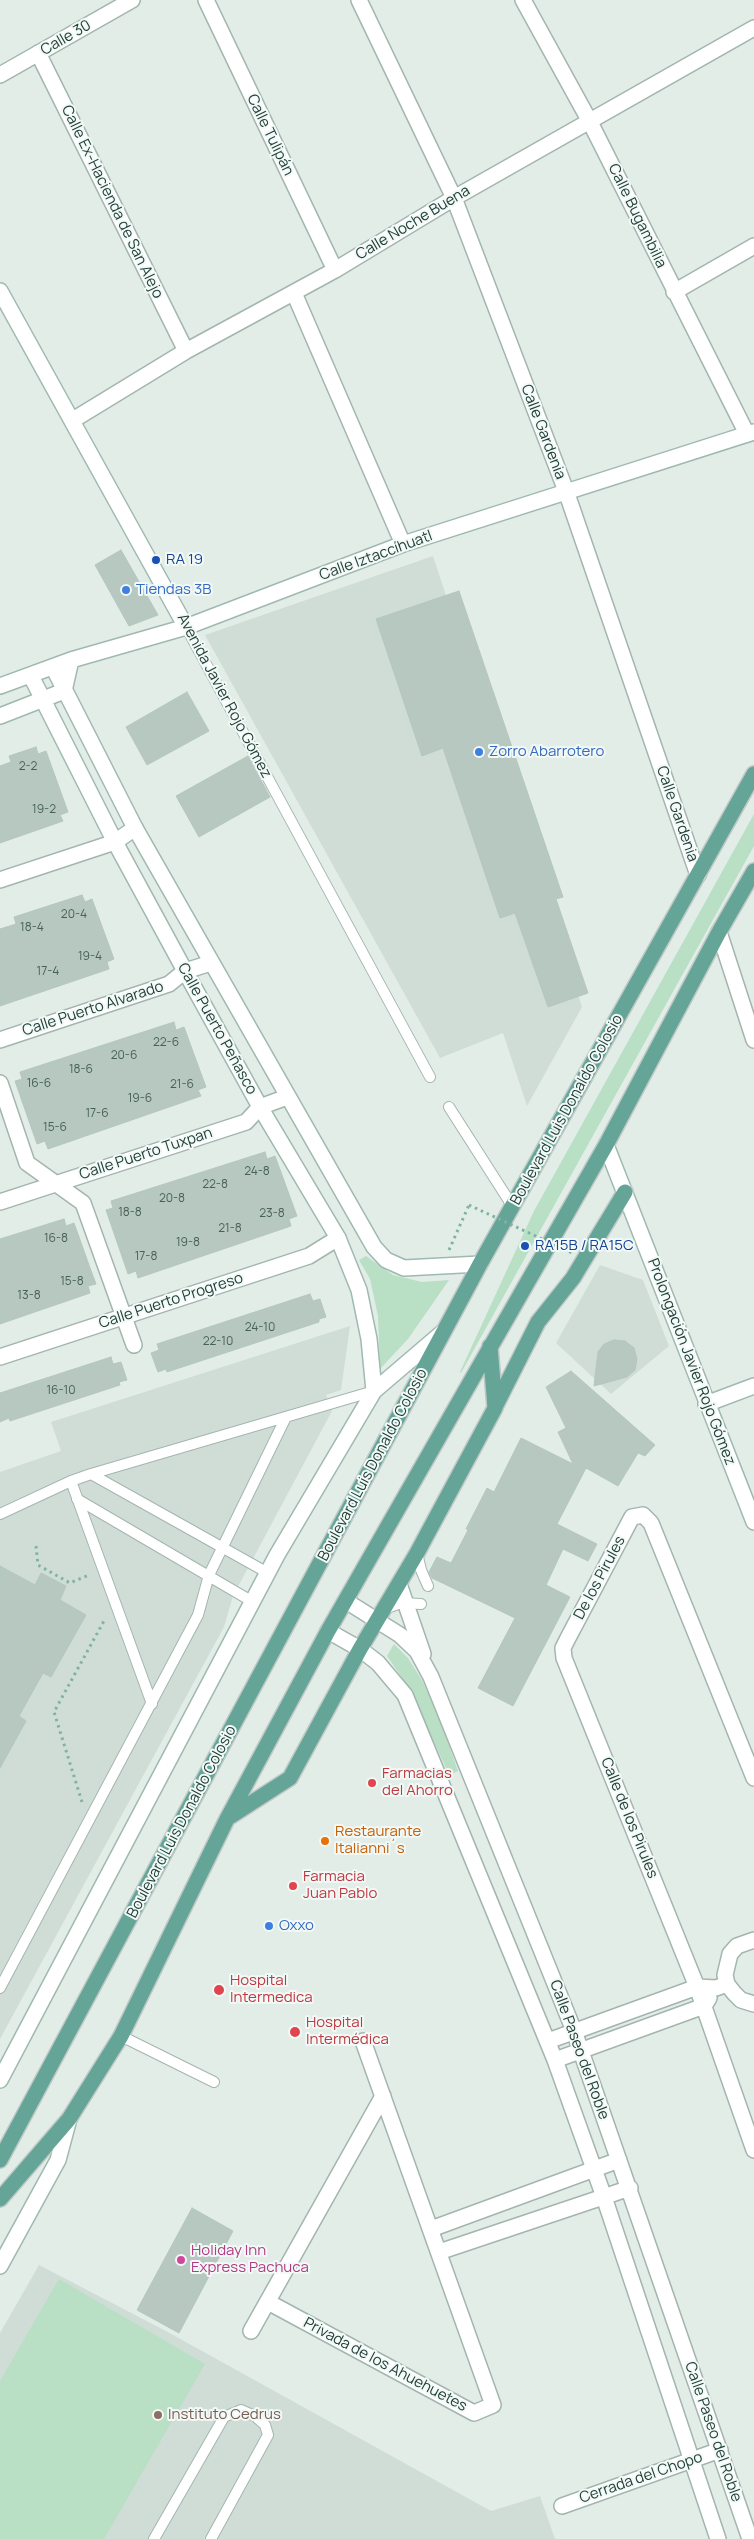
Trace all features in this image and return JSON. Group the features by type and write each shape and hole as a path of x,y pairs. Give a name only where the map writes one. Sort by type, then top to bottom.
{"main road":[{"name":"Boulevard Luis Donaldo Colosio","path":"0,2160 480,1264 754,774"},
{"path":"0,2199 68,2119 121,2036 227,1819 328,1631 606,1145 719,932 754,872"},
{"path":"227,1819 290,1778 360,1649 417,1554 495,1408 538,1322 573,1278 625,1192"},
{"path":"490,1346 495,1408"}],"street":[{"name":"Calle 30","path":"0,76 132,0"},
{"name":"Calle Tulipán","path":"206,0 335,270"},
{"name":"Calle Gardenia","path":"359,0 454,198 566,492 698,875"},
{"name":"Calle Bugambilia","path":"523,0 589,120 674,292 750,433"},
{"name":"Calle Noche Buena","path":"73,420 186,351 335,270 589,120 754,28"},
{"name":"Calle Ex-Hacienda de San Alejo","path":"38,53 186,351"},
{"path":"674,292 754,246"},
{"name":"Avenida Javier Rojo Gómez","path":"0,291 6,314 73,420 186,626"},
{"path":"294,293 403,544"},
{"name":"Calle Iztaccíhuatl","path":"0,686 71,660 186,626 403,544 750,433"},
{"path":"0,716 64,691 71,660"},
{"name":"Calle Puerto Peñasco","path":"54,667 64,691 135,828 374,1247 386,1260 404,1268 480,1264"},
{"name":"Calle Puerto Peñasco","path":"31,676 115,842 185,971 260,1107 338,1238 359,1290 369,1339 374,1391"},
{"path":"0,880 115,842 135,828"},
{"path":"719,932 754,1040"},
{"name":"Calle Puerto Alvarado","path":"0,1040 169,984 185,971 211,963"},
{"path":"0,1083 27,1162 83,1203 134,1345"},
{"name":"Calle Puerto Tuxpan","path":"0,1202 246,1122 260,1107 287,1097"},
{"name":"Prolongación Javier Rojo Gómez","path":"606,1145 706,1404 754,1522"},
{"name":"Calle Puerto Progreso","path":"0,1357 309,1256 338,1238"},
{"path":"0,2080 252,1602 374,1391 444,1331"},
{"path":"706,1404 754,1386"},
{"name":"De los Pirules","path":"563,1648 632,1517 643,1515 652,1523 754,1778"},
{"path":"399,1584 431,1677"},
{"name":"Calle Paseo del Roble","path":"346,1601 381,1615 417,1652 431,1677 574,2031 630,2188 750,2539"},
{"name":"Calle Paseo del Roble","path":"328,1631 360,1649 384,1670 405,1695 548,2041 604,2197 690,2461 718,2539"},
{"name":"Calle de los Pirules","path":"563,1648 564,1658 697,1987 754,2150"},
{"path":"555,2060 704,2006 722,1986 730,1954 737,1946 754,1940"},
{"path":"548,2041 697,1987 722,1986 741,2000 754,2004"},
{"name":"Privada de los Ahuehuetes","path":"268,2302 474,2412 493,2405 363,2041"},
{"path":"251,2331 384,2096"},
{"path":"0,2266 58,2160 68,2119"},
{"path":"431,2229 619,2160"},
{"path":"439,2252 630,2188"},
{"path":"521,2197 530,2221"},
{"name":"Cerrada del Chopo","path":"562,2506 720,2450"}],"lane":[{"name":"Avenida Javier Rojo Gómez","path":"186,626 430,1077"},
{"path":"449,1107 513,1207"},
{"path":"0,1514 71,1481 91,1474 374,1391"},
{"path":"0,1988 198,1615 209,1575 286,1417"},
{"path":"91,1474 268,1573"},
{"path":"71,1481 152,1704"},
{"path":"77,1499 252,1602"},
{"path":"417,1554 428,1586"},
{"path":"381,1615 404,1603 421,1604"},
{"path":"121,2036 214,2082"},
{"path":"154,2539 224,2418 231,2412 242,2410 255,2416 265,2425 268,2435 211,2539"}],"path":[{"path":"456,1234 469,1205 572,1253"},
{"path":"36,1546 38,1565 70,1583 88,1575"},
{"path":"89,1822 54,1712 100,1628"}],"shaded area":[{"path":"433,556 582,1007 527,1106 503,1033 440,1058 205,635"},
{"path":"600,1265 643,1280 669,1346 611,1394 556,1343"},
{"path":"350,1326 341,1390 326,1395 332,1411 233,1596 224,1627 0,2039 0,1472 61,1451 51,1422"},
{"name":"Instituto Cedrus","path":"39,2265 166,2331 491,2511 540,2496 555,2539 0,2539 0,2333"}],"green space":[{"path":"754,814 754,846 461,1373 534,1211"},
{"path":"366,1256 393,1275 422,1282 449,1280 408,1339 380,1369 378,1316 370,1279 359,1260"},
{"path":"394,1644 408,1658 423,1682 440,1720 458,1771 449,1775 411,1691 387,1656"},
{"path":"59,2279 205,2364 104,2539 0,2539 0,2381"}],"building":[{"name":"Tiendas 3B","path":"121,550 158,615 129,626 95,565"},
{"name":"Zorro Abarrotero","path":"459,591 563,897 556,899 588,993 548,1007 515,913 500,918 443,748 422,756 376,619"},
{"path":"187,692 209,731 147,765 126,727"},
{"path":"36,747 38,754 46,751 68,812 60,815 63,821 0,843 0,766 11,762 9,756"},
{"path":"248,756 270,797 199,837 176,796"},
{"path":"82,895 85,902 92,899 114,959 107,962 109,969 0,1006 0,929 16,924 14,917"},
{"path":"174,1022 176,1030 184,1027 206,1087 198,1090 201,1096 48,1149 45,1141 37,1144 15,1081 22,1079 20,1072"},
{"path":"265,1152 267,1159 275,1156 297,1216 289,1219 291,1226 138,1278 136,1271 128,1274 106,1210 113,1208 111,1201"},
{"path":"64,1219 66,1226 74,1223 96,1284 88,1286 90,1293 0,1324 0,1239"},
{"path":"310,1294 313,1301 320,1299 326,1317 319,1319 319,1322 167,1372 166,1369 158,1372 151,1353 159,1350 157,1344"},
{"path":"614,1340 625,1341 634,1348 637,1359 635,1370 627,1377 594,1386 598,1352 604,1344"},
{"path":"111,1357 113,1364 121,1362 127,1380 119,1382 120,1385 10,1421 9,1418 0,1422 0,1393"},
{"path":"571,1371 655,1445 645,1456 638,1453 618,1486 586,1468 557,1524 597,1544 588,1561 563,1549 546,1585 570,1597 513,1706 478,1688 515,1618 432,1578 429,1572 437,1557 451,1563 487,1488 494,1492 521,1438 573,1464 558,1432 566,1428 546,1387"},
{"path":"0,1566 35,1585 41,1573 66,1586 60,1600 86,1615 51,1677 43,1673 19,1716 26,1721 0,1768"},
{"path":"192,2208 233,2231 179,2333 137,2310"}],"place":[{"name":"RA 19","path":"156,560"},
{"name":"Tiendas 3B","path":"126,590"},
{"name":"Zorro Abarrotero","path":"479,752"},
{"name":"RA15B / RA15C","path":"525,1246"},
{"name":"Farmacias del Ahorro","path":"372,1783"},
{"name":"Restaurante Italianni´s","path":"325,1841"},
{"name":"Farmacia Juan Pablo","path":"293,1886"},
{"name":"Oxxo","path":"269,1926"},
{"name":"Hospital Intermedica","path":"219,1990"},
{"name":"Hospital Intermédica","path":"295,2032"},
{"name":"Holiday Inn Express Pachuca","path":"181,2260"},
{"name":"Instituto Cedrus","path":"158,2415"}]}
